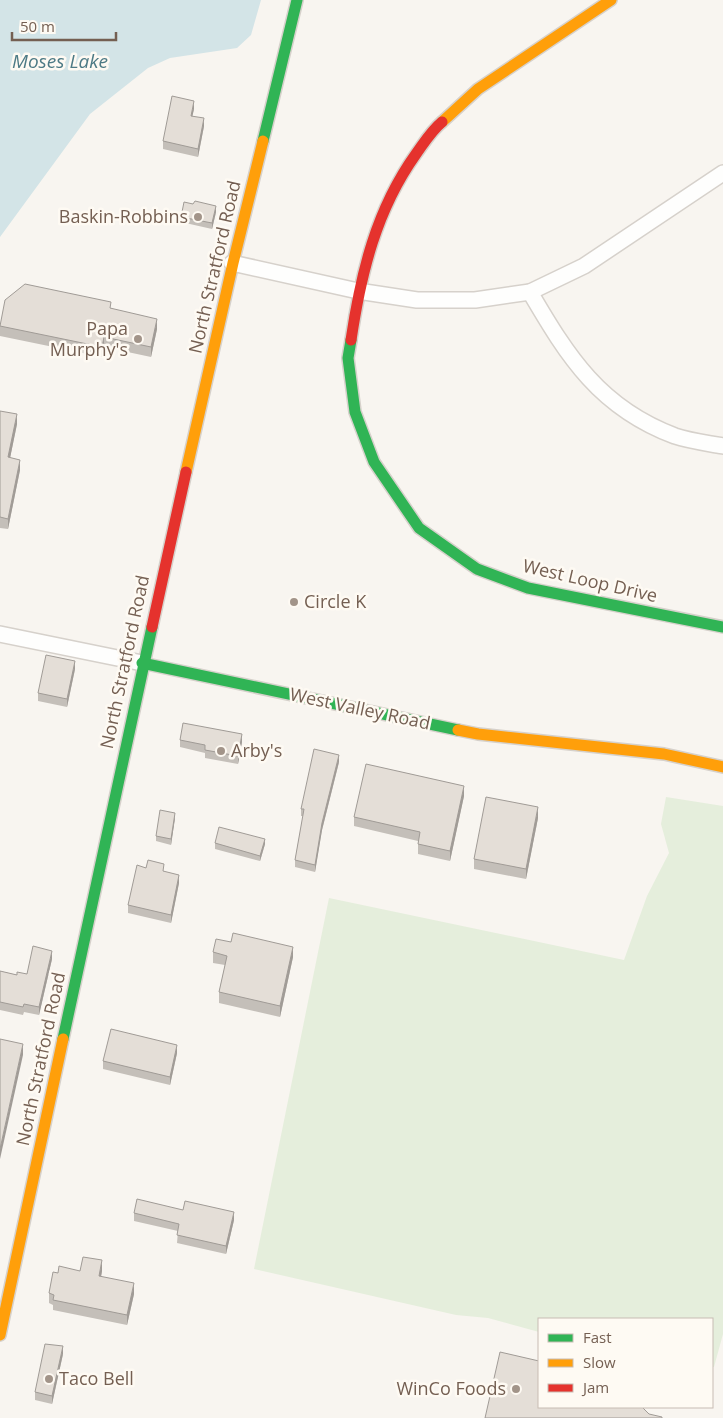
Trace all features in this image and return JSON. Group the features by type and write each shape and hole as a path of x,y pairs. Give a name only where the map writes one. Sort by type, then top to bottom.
{"main road":[{"name":"North Stratford Road","path":"0,1335 142,663 232,263 286,53 297,0"},
{"name":"West Loop Drive","path":"612,0 478,89 432,130 397,180 376,226 358,292 348,358 355,412 374,462 419,528 477,569 528,588 723,627"},
{"name":"West Valley Road","path":"142,663 478,734 664,754 723,767"}],"street":[{"path":"232,263 358,292 417,300 475,300 530,292 584,266 723,173"},
{"path":"530,292 553,331 586,378 609,400 643,421 676,436 723,446"},
{"name":"West Valley Road","path":"0,634 142,663"}],"green space":[{"path":"666,797 723,806 723,1334 714,1367 713,1318 538,1318 538,1332 488,1318 456,1315 254,1269 329,898 624,960 647,896 669,853 661,824"}],"water":[{"name":"Moses Lake","path":"0,0 261,0 251,35 237,48 170,58 148,68 90,114 0,237"}],"building":[{"path":"172,96 194,101 191,116 204,118 198,149 163,141"},
{"name":"Baskin-Robbins","path":"195,201 216,206 212,223 181,217 184,202 193,204"},
{"path":"25,284 111,302 110,308 157,319 151,347 104,337 102,347 0,326 5,300"},
{"path":"0,411 17,414 8,457 20,460 8,519 0,517"},
{"path":"46,655 75,661 67,699 38,693"},
{"path":"183,723 242,734 238,756 205,750 205,745 180,740"},
{"path":"314,749 339,755 322,823 315,865 295,860 304,809 301,809"},
{"path":"366,764 464,786 450,851 418,844 420,832 354,817"},
{"path":"486,797 538,807 526,869 474,859"},
{"path":"160,810 175,813 171,839 156,836"},
{"path":"219,827 265,839 260,856 215,843"},
{"path":"148,860 164,864 163,871 179,875 171,915 128,905 137,865 146,868"},
{"path":"233,933 293,947 280,1006 219,992 227,956 213,952 216,939 231,942"},
{"path":"33,946 52,951 39,1007 24,1004 23,1007 0,1002 0,971 17,975 17,972 27,974"},
{"path":"111,1029 177,1045 170,1077 103,1061"},
{"path":"0,1039 23,1044 0,1149"},
{"path":"137,1199 183,1210 185,1201 234,1212 226,1246 177,1235 179,1224 134,1213"},
{"path":"83,1257 102,1260 99,1276 134,1283 127,1315 53,1300 54,1295 49,1293 53,1272 58,1273 59,1266 80,1271"},
{"path":"45,1344 63,1346 52,1396 35,1392"},
{"name":"WinCo Foods","path":"500,1352 538,1361 538,1408 643,1408 649,1414 662,1417 662,1418 485,1418"}],"traffic: fast":[{"path":"263,141 297,0"},
{"path":"351,340 348,358 355,412 374,462 419,528 477,569 528,588 723,627"},
{"path":"63,1039 152,627"},
{"path":"142,663 458,730"}],"traffic: slow":[{"path":"442,122 478,89 611,0"},
{"path":"186,472 233,263 263,141"},
{"path":"458,730 478,734 664,754 723,767"},
{"path":"0,1335 63,1039"}],"traffic: jam":[{"path":"351,340 365,266 380,220 402,175 434,129 442,122"},
{"path":"152,627 186,472"}],"place":[{"name":"Baskin-Robbins","path":"198,217"},
{"name":"Papa Murphy's","path":"138,339"},
{"name":"Circle K","path":"294,602"},
{"name":"Arby's","path":"221,751"},
{"name":"Taco Bell","path":"49,1379"},
{"name":"WinCo Foods","path":"516,1389"}]}
